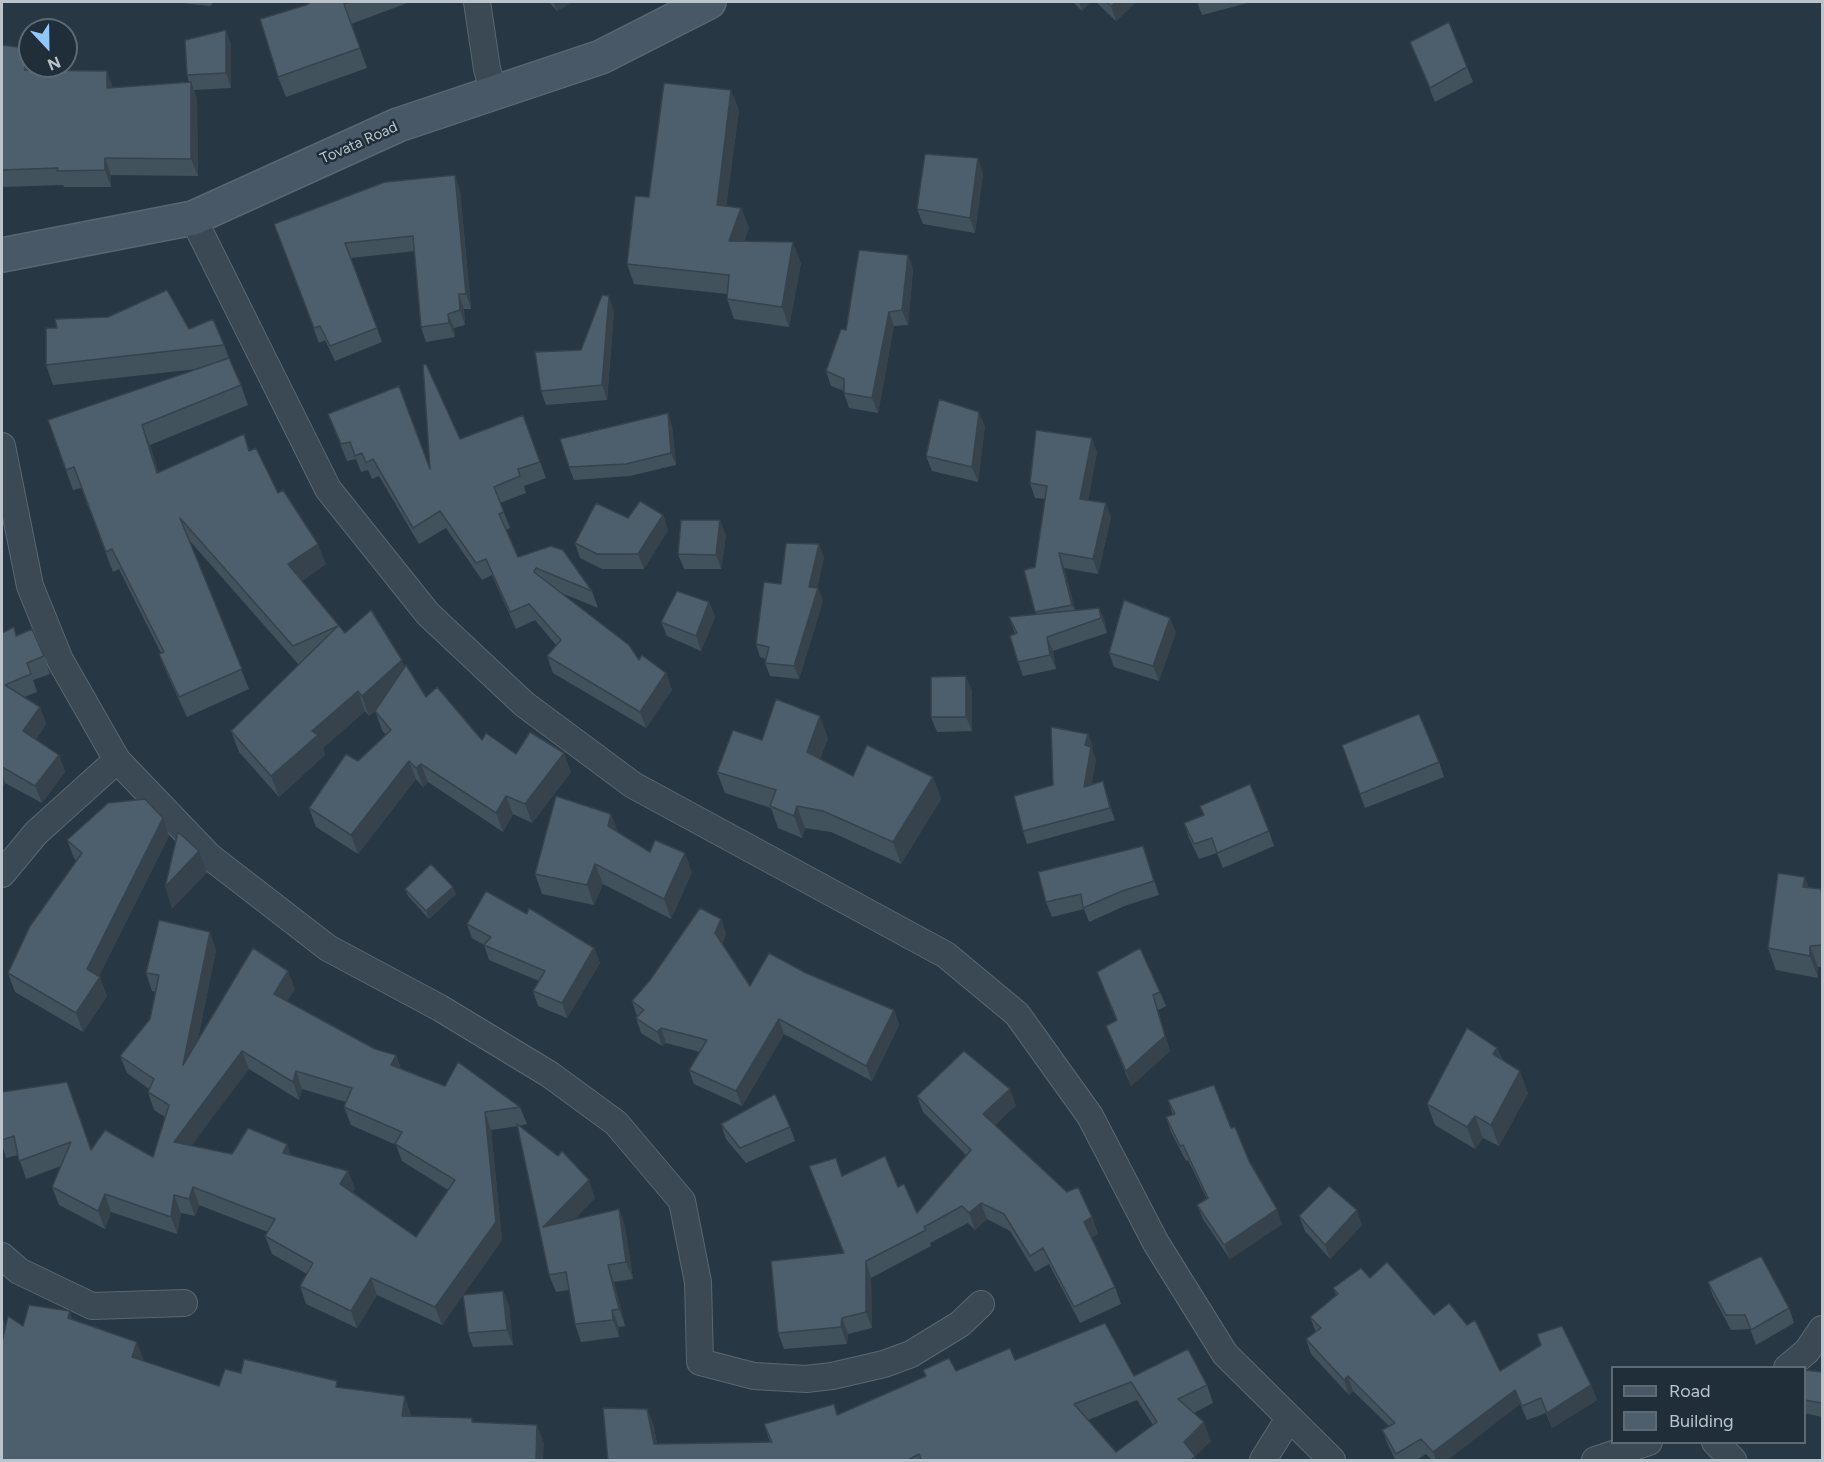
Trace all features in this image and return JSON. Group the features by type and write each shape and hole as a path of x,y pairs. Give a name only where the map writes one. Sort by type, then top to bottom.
{"street":[{"path":"477,2 487,69 494,93"},
{"name":"Tovata Road","path":"2,255 193,218 398,125 601,57 709,2"},
{"path":"193,218 328,489 428,614 524,704 633,785 946,955 1017,1014 1090,1116 1156,1243 1225,1354 1288,1420 1332,1461"},
{"path":"2,446 30,586 60,660 117,760 209,856 328,948 450,1014 549,1074 616,1123 682,1201 698,1282 700,1362 754,1376 806,1379 832,1376 884,1365 911,1354 952,1329 981,1304"},
{"path":"2,874 36,833 117,760"},
{"path":"2,1257 19,1271 92,1306 184,1303"},
{"path":"1789,1366 1807,1351 1822,1329"},
{"path":"1263,1461 1288,1420"},
{"path":"1595,1461 1646,1444"},
{"path":"1716,1444 1733,1461"}],"building":[{"path":"311,2 351,2 344,4 360,48 278,77 260,19"},
{"path":"1449,22 1467,67 1430,88 1410,42"},
{"path":"226,30 226,73 187,75 185,40"},
{"path":"2,45 18,47 18,78 78,78 78,71 107,71 107,88 191,82 191,159 105,158 105,170 57,171 58,168 2,170"},
{"path":"664,83 731,90 717,205 741,208 729,241 793,242 782,307 727,299 729,275 627,264 635,196 649,197"},
{"path":"925,154 978,158 970,218 917,209"},
{"path":"455,175 466,294 459,294 460,310 448,314 449,323 421,327 413,236 345,243 377,328 330,346 320,326 314,328 274,224 385,182"},
{"path":"859,250 908,255 902,310 889,312 872,398 844,393 844,379 826,371 841,329 846,330"},
{"path":"167,290 189,329 213,319 224,345 46,365 46,328 57,328 55,319 108,317"},
{"path":"602,295 609,296 602,385 541,391 535,352 581,350"},
{"path":"229,358 241,385 142,425 157,473 244,434 249,451 256,448 278,493 283,490 318,544 288,564 345,633 371,610 402,660 362,696 358,691 312,731 318,735 271,776 231,731 338,626 293,646 180,518 242,669 179,697 159,654 164,652 112,549 106,552 74,467 66,470 48,420"},
{"path":"426,364 460,439 523,415 540,462 518,469 520,476 494,487 504,512 499,514 518,557 551,546 563,550 592,591 536,568 534,572 629,645 639,660 642,655 666,673 640,712 547,656 561,640 529,604 510,612 486,559 476,563 440,511 413,528 373,459 366,463 362,453 355,456 350,442 341,444 328,414 399,386 430,469 423,365"},
{"path":"939,399 979,412 972,467 926,456"},
{"path":"668,413 671,453 626,464 569,467 560,439"},
{"path":"1036,430 1092,438 1080,499 1106,503 1093,559 1059,553 1072,605 1035,612 1024,570 1035,567 1047,486 1030,483"},
{"path":"640,501 663,515 638,554 597,554 575,543 596,503 628,518"},
{"path":"681,520 720,520 716,555 678,554"},
{"path":"786,543 819,544 809,587 818,588 794,666 765,663 769,647 756,644 764,582 781,584"},
{"path":"677,591 709,602 696,636 661,622"},
{"path":"1124,600 1170,618 1153,666 1109,653"},
{"path":"1099,608 1101,618 1047,637 1050,655 1018,662 1010,636 1017,633 1009,617"},
{"path":"14,627 16,636 32,629 44,656 27,663 31,674 5,685 40,707 23,731 59,755 35,786 2,767 2,633"},
{"path":"406,665 426,697 437,687 482,740 486,733 516,754 530,732 564,753 525,804 506,796 496,813 421,764 416,768 409,761 351,835 309,808 346,754 358,761 391,730 375,711"},
{"path":"966,676 966,717 931,717 931,677"},
{"path":"776,699 820,716 807,752 853,776 867,745 933,777 893,842 823,811 797,806 794,816 770,806 776,790 717,772 733,730 762,740"},
{"path":"1419,714 1439,762 1360,794 1342,745"},
{"path":"1051,727 1088,734 1085,745 1091,747 1084,787 1103,781 1110,808 1023,831 1014,796 1053,785"},
{"path":"1250,784 1269,831 1217,853 1212,838 1194,844 1184,823 1204,815 1200,806"},
{"path":"556,796 611,814 608,826 650,852 655,840 685,853 664,899 595,864 587,885 535,874"},
{"path":"145,799 163,818 87,969 100,977 76,1013 8,973 30,926 82,853 67,840 108,803"},
{"path":"178,832 199,851 165,887"},
{"path":"1143,846 1154,881 1122,891 1083,908 1081,894 1046,902 1038,872"},
{"path":"431,864 453,887 426,911 405,889"},
{"path":"1778,873 1805,877 1803,887 1821,889 1822,945 1810,946 1810,956 1768,948"},
{"path":"486,891 527,914 529,908 594,948 562,1003 533,991 545,971 484,945 491,937 467,924"},
{"path":"700,908 721,919 715,933 750,986 769,953 806,973 894,1010 866,1066 779,1019 736,1091 689,1070 707,1040 661,1028 657,1032 636,1018 644,1010 632,1001 650,980"},
{"path":"159,920 210,932 183,1065 253,948 288,971 274,994 375,1049 396,1055 391,1065 445,1086 458,1062 520,1107 485,1112 496,1222 435,1307 371,1278 351,1311 300,1286 313,1263 265,1236 275,1219 193,1187 189,1199 174,1195 171,1217 105,1194 98,1211 52,1187 71,1142 19,1161 14,1136 2,1140 2,1092 67,1082 91,1150 105,1130 153,1157 169,1105 148,1092 154,1079 120,1056 150,1019 159,975 146,973","holes":["242,1051 293,1082 296,1071 352,1088 344,1107 402,1132 395,1144 455,1180 416,1237 340,1184 348,1171 283,1153 287,1144 248,1128 232,1154 174,1142"]},
{"path":"1140,948 1160,992 1153,995 1165,1036 1126,1071 1106,1026 1117,1020 1097,972"},
{"path":"1467,1028 1497,1048 1493,1054 1520,1071 1491,1125 1475,1116 1467,1127 1427,1104"},
{"path":"964,1051 1010,1089 983,1114 1067,1192 1078,1187 1092,1217 1084,1222 1115,1287 1074,1307 1043,1248 1030,1256 1004,1214 981,1203 969,1213 962,1206 924,1227 926,1230 866,1261 866,1312 842,1318 841,1327 778,1333 771,1261 844,1253 809,1166 836,1158 842,1176 885,1156 898,1187 904,1184 917,1213 971,1150 917,1096"},
{"path":"1214,1085 1231,1128 1235,1127 1249,1161 1277,1209 1224,1245 1197,1205 1208,1198 1183,1145 1180,1146 1166,1117 1175,1114 1168,1100"},
{"path":"775,1094 790,1127 740,1148 721,1124"},
{"path":"517,1124 558,1156 562,1151 589,1180 543,1227 619,1209 626,1262 608,1265 619,1309 612,1310 613,1320 575,1324 566,1272 549,1275"},
{"path":"1329,1186 1357,1210 1325,1245 1299,1216"},
{"path":"1761,1256 1789,1308 1751,1330 1745,1315 1726,1315 1708,1282"},
{"path":"1387,1262 1434,1315 1449,1303 1467,1325 1475,1320 1500,1371 1541,1345 1537,1334 1562,1326 1591,1385 1547,1413 1541,1398 1522,1406 1515,1390 1433,1452 1421,1439 1396,1454 1382,1430 1395,1423 1348,1376 1344,1380 1306,1339 1321,1328 1310,1317 1338,1294 1333,1288 1361,1268 1370,1278"},
{"path":"503,1291 507,1330 468,1333 463,1295"},
{"path":"29,1305 70,1311 68,1318 137,1342 132,1357 219,1386 225,1369 241,1373 244,1359 337,1381 336,1387 405,1396 402,1416 472,1418 472,1422 537,1425 536,1461 2,1461 2,1342 8,1316 23,1326"},
{"path":"1105,1323 1134,1376 1188,1349 1207,1385 1178,1399 1204,1422 1184,1442 1195,1456 1190,1461 922,1461 919,1454 906,1461 608,1461 603,1408 647,1409 654,1444 772,1442 764,1424 834,1404 837,1415 926,1376 923,1370 949,1358 956,1371 1010,1348 1015,1360","holes":["1131,1382 1157,1422 1116,1452 1074,1404"]},
{"path":"1806,1370 1822,1372 1822,1403 1806,1400"}]}
